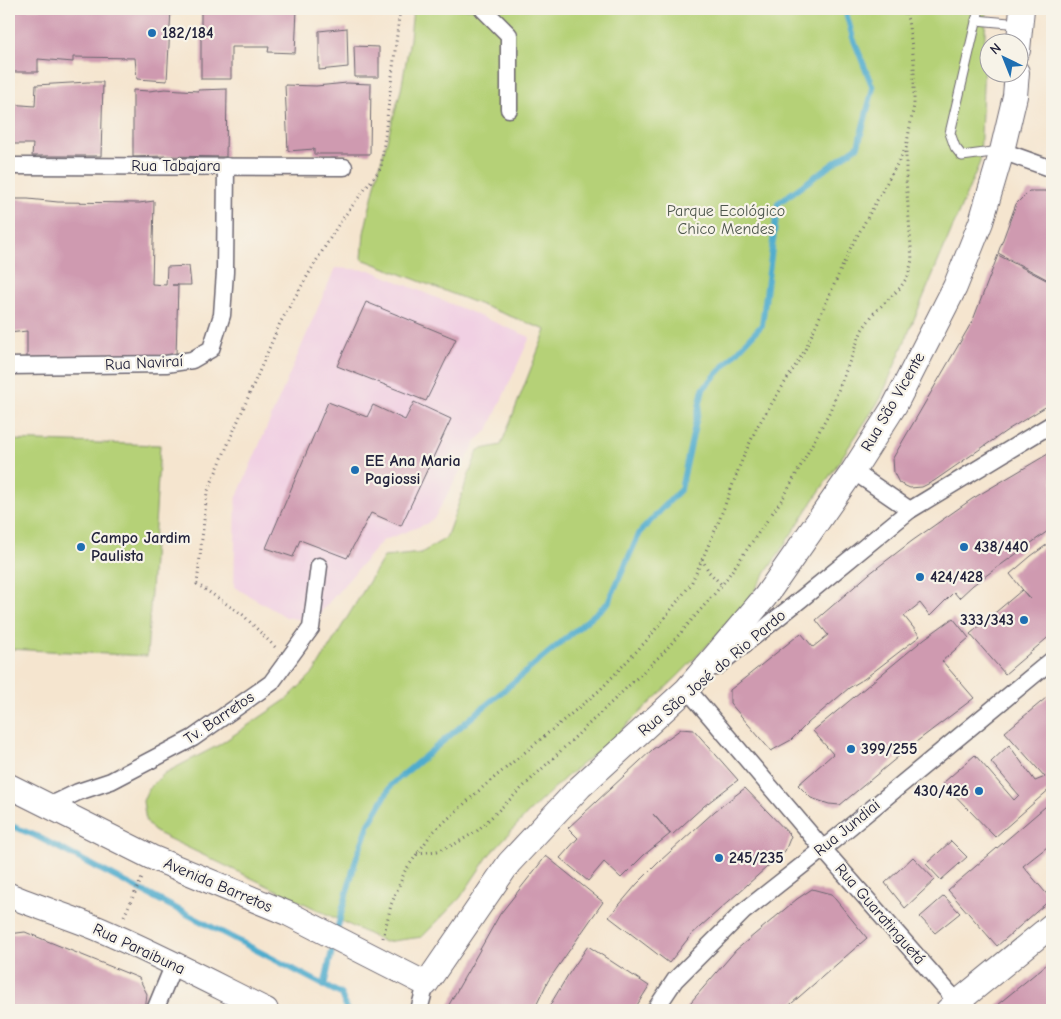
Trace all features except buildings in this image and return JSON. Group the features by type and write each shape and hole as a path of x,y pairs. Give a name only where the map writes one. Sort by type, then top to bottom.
{"street":[{"path":"483,9 510,35 509,109"},
{"path":"1020,32 1021,17"},
{"name":"Rua São Vicente","path":"687,689 765,598 853,471 895,405 955,287 981,222 1002,151 1015,96 1016,82"},
{"path":"1002,151 1052,169"},
{"name":"Rua Tabajara","path":"9,166 344,166"},
{"name":"Rua Naviraí","path":"9,366 166,364 192,360 211,349 222,315 225,272 226,166"},
{"name":"Rua São José do Rio Pardo","path":"419,1010 426,984 510,863 580,787 687,689 910,510 1052,424"},
{"path":"853,471 910,510"},
{"name":"Tv. Barretos","path":"49,806 78,792 111,781 193,738 270,683 311,628 319,566"},
{"name":"Rua Jundiai","path":"655,1010 676,980 743,912 1052,660"},
{"name":"Rua Guaratinguetá","path":"687,689 952,1006"},
{"name":"Avenida Barretos","path":"9,786 152,857 289,914 426,984"},
{"name":"Rua Paraibuna","path":"9,895 115,937 266,1010"},
{"path":"952,1006 1052,925"},
{"path":"155,1010 174,964"}],"lane":[{"path":"979,9 950,133 955,147 962,156 1002,151"},
{"path":"976,20 1021,17"}],"path":[{"path":"287,660 243,615 197,584 207,494 280,323 340,222 381,168 400,9"},
{"path":"416,853 438,851 455,844 477,831 664,652 722,585 785,495 830,411 862,330 874,313 900,288 908,276 912,260 906,180 906,148 914,104 914,61 908,20 904,9"},
{"path":"370,956 405,871 432,833 483,787 600,690 653,632 691,584 757,427 804,352 850,249 906,148"},
{"path":"702,558 709,572 722,585"},
{"path":"115,937 152,857"}],"shaded area":[{"name":"EE Ana Maria Pagiossi","path":"335,268 370,270 530,337 488,430 477,440 435,517 426,524 382,541 312,622 286,617 234,587 236,499"}],"green space":[{"name":"Parque Ecológico Chico Mendes","path":"413,9 986,9 985,32 978,32 978,82 983,82 980,162 881,398 742,609 679,675 608,743 566,777 528,813 489,855 460,898 422,937 385,942 155,832 146,821 143,801 148,789 165,773 219,745 287,699 314,672 384,557 421,553 446,538 478,450 501,445 546,330 362,259 364,233 377,176 401,90"},
{"name":"Campo Jardim Paulista","path":"9,440 160,445 147,656 9,649"}],"waterway":[{"path":"336,933 356,859 369,824 392,784 608,603 640,532 681,489 703,389 762,325 778,203 858,146 873,88 853,38 845,9"},
{"path":"9,825 34,835 341,994 347,1010"},
{"path":"324,986 334,942"}],"place":[{"name":"182/184","path":"152,33"},
{"name":"EE Ana Maria Pagiossi","path":"355,470"},
{"name":"Campo Jardim Paulista","path":"81,547"},
{"name":"438/440","path":"964,547"},
{"name":"424/428","path":"920,577"},
{"name":"333/343","path":"1024,620"},
{"name":"399/255","path":"851,749"},
{"name":"430/426","path":"979,791"},
{"name":"245/235","path":"719,858"}]}
